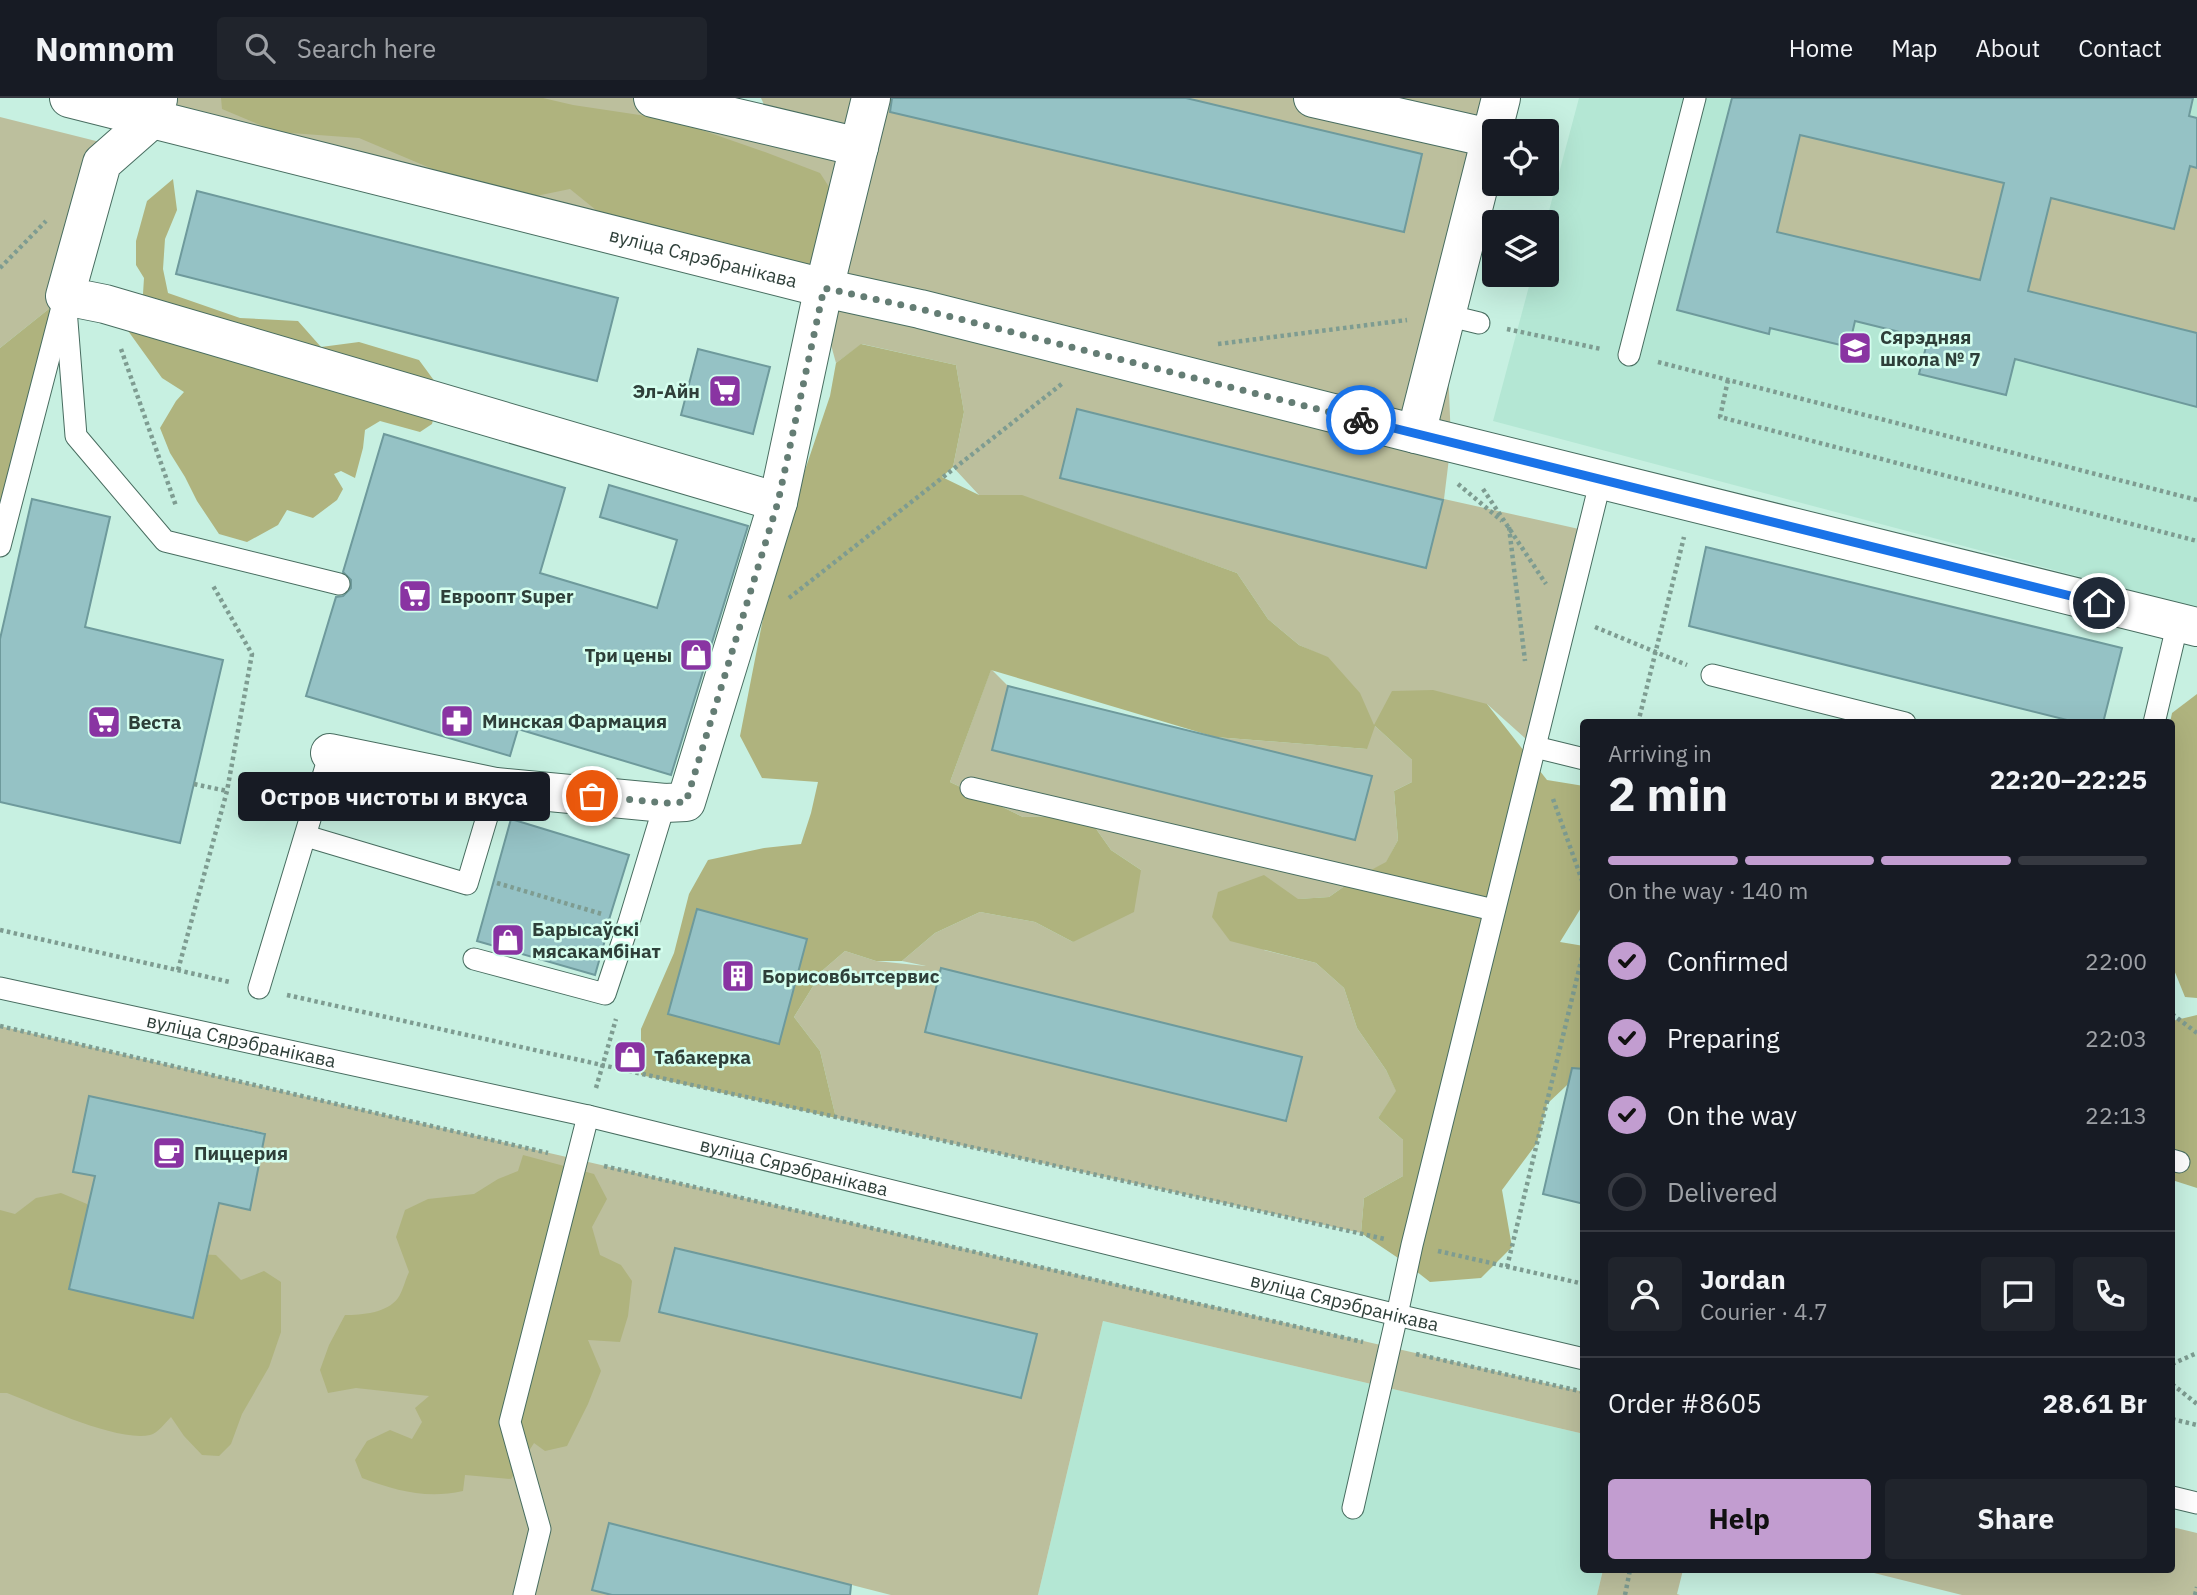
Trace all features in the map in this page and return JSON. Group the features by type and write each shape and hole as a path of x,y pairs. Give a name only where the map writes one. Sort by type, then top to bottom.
{"street":[{"name":"вуліца Сярэбранікава","path":"69,98 155,108 824,288 920,309 2188,624"},
{"path":"653,98 859,147"},
{"path":"330,753 496,787 665,803 686,802 778,502 824,288 871,98"},
{"path":"1313,98 1482,136"},
{"path":"1495,119 1501,98"},
{"path":"155,108 102,163 65,296 105,304 778,502"},
{"path":"1434,438 1463,319 1482,192"}],"lane":[{"path":"1629,355 1695,98"},
{"path":"0,546 65,296"},
{"path":"65,296 76,436 165,541 339,584"},
{"path":"1353,1508 1412,1245 1601,479"},
{"path":"2155,719 2188,624"},
{"path":"1712,676 1889,719"},
{"path":"1535,747 1580,758"},
{"path":"259,988 330,753"},
{"path":"306,836 477,882 496,787"},
{"path":"971,789 1494,910"},
{"path":"474,959 604,994 665,803"},
{"name":"вуліца Сярэбранікава","path":"0,988 588,1116 1580,1358"},
{"path":"524,1595 540,1530 510,1422 588,1116"},
{"path":"2175,1498 2197,1503"}],"path":[{"path":"105,304 190,547 252,654 227,791 177,970"},
{"path":"1210,345 1463,319 1629,355 2197,500"},
{"path":"789,599 1082,368 1113,357"},
{"path":"1728,380 1720,417 2197,541"},
{"path":"1434,438 1567,615 1712,676"},
{"path":"1639,719 1685,532"},
{"path":"194,784 227,791"},
{"path":"477,882 629,922"},
{"path":"0,930 1580,1283"},
{"path":"1507,1267 1580,966"},
{"path":"2175,1016 2197,1033"},
{"path":"0,1026 1580,1391"},
{"path":"2175,1363 2197,1353"},
{"path":"2175,1386 2197,1404"},
{"path":"2175,1420 2197,1425"},
{"path":"1625,1595 1629,1573"},
{"path":"2195,1595 2197,1587"}],"shaded area":[{"path":"161,98 670,98 774,126 761,98 904,98 901,114 1403,232 1422,154 1186,98 1501,98 1496,119 1482,119 1482,173 1446,315 1451,442 1444,499 1588,531 1535,747 1487,704 1375,726 1412,760 1412,782 1394,791 1398,840 1386,863 1356,878 1329,897 1299,899 1264,950 1316,963 1344,988 1357,1028 1386,1070 1397,1092 1378,1118 1403,1140 1403,1176 1364,1198 1361,1233 836,1118 820,1051 794,1017 823,970 845,951 876,961 926,966 902,961 935,933 980,912 1035,922 1073,942 1141,870 1111,850 1087,816 1023,817 950,782 991,669 1008,686 992,750 1355,840 1371,776 1215,737 1367,749 1328,658 1299,645 1268,619 1237,573 1022,496 979,495 953,467 964,412 956,365 862,344 836,363 820,305 156,119","holes":["1077,410 1443,500 1426,568 1060,478","941,968 1302,1057 1287,1120 926,1032"]},
{"path":"221,98 543,98 673,120 820,173 844,210 814,263 761,272 633,240 570,189 492,205 442,173 359,138 277,132 222,109"},
{"name":"Сярэдняя школа № 7","path":"1579,98 2197,98 2197,608 1493,421 1529,287 1559,287 1559,210 1549,210 1553,196 1559,196 1559,173"},
{"path":"0,117 104,143 65,296 0,348"},
{"path":"1800,135 2004,183 1980,280 1777,232"},
{"path":"2190,166 2197,168 2197,333 2028,291 2051,198"},
{"path":"173,179 177,210 165,239 163,269 168,293 240,318 298,321 321,347 359,342 419,360 441,390 432,424 420,432 380,421 365,430 355,478 341,471 334,474 343,489 337,500 313,518 287,510 278,525 247,542 219,534 197,501 170,453 160,428 184,392 162,378 126,328 124,297 143,294 144,278 136,265 136,241 147,201"},
{"path":"65,296 0,546 0,348"},
{"path":"861,344 956,365 964,412 953,467 942,477 979,495 1022,495 1237,573 1268,619 1299,645 1328,657 1360,693 1374,725 1392,691 1433,690 1487,704 1547,780 1580,785 1580,910 1560,942 1580,945 1580,1073 1547,1104 1537,1143 1502,1190 1512,1247 1481,1278 1430,1282 1361,1233 1364,1198 1403,1176 1403,1140 1378,1118 1396,1091 1386,1070 1357,1028 1344,988 1316,963 1230,941 1212,917 1218,892 1264,875 1298,899 1329,897 1386,862 1398,840 1394,791 1412,782 1412,760 1375,726 1367,749 1215,737 991,670 950,782 1023,817 1087,816 1111,850 1141,870 1134,912 1073,942 1035,922 980,912 935,933 902,961 876,961 845,951 823,970 794,1017 820,1051 836,1118 641,1075 641,1029 674,953 689,894 708,860 764,848 801,844 811,813 818,782 762,778 740,736 774,562 830,396 836,363"},
{"path":"2197,694 2197,998 2185,997 2175,972 2175,719 2171,719 2172,713"},
{"path":"2197,1015 2197,1188 2175,1181 2175,1020"},
{"path":"0,1026 1580,1391 1580,1433 1103,1321 1038,1595 891,1595 609,1523 592,1589 612,1595 0,1595","holes":["90,1096 265,1133 249,1209 73,1171","660,1312 1036,1335 1021,1398"]},
{"path":"523,1155 594,1174 607,1199 592,1227 600,1255 621,1265 632,1281 628,1316 620,1342 588,1340 601,1371 567,1446 545,1451 534,1443 511,1479 465,1475 463,1491 424,1494 387,1487 362,1478 355,1460 367,1441 390,1430 412,1439 422,1422 415,1408 429,1396 356,1388 328,1393 320,1370 329,1345 345,1315 381,1310 400,1295 409,1272 396,1237 405,1210 428,1199 474,1194 498,1179 518,1171"},
{"path":"61,1193 87,1204 100,1222 195,1254 216,1255 241,1280 264,1271 281,1282 281,1332 269,1367 242,1414 231,1444 219,1456 202,1455 171,1417 153,1434 135,1436 99,1428 7,1393 0,1393 0,1210 15,1214 36,1198"},
{"path":"1103,1321 1580,1433 1580,1573 1602,1573 1597,1595 1038,1595"},
{"path":"2175,1528 2197,1533 2197,1595 1962,1595 1874,1573 2175,1573"},
{"path":"1602,1573 1682,1573 1677,1594 1680,1595 1597,1595"}],"building":[{"path":"892,98 1186,98 1422,154 1404,232 890,112"},
{"path":"1732,98 2193,98 2189,116 2197,118 2197,168 2190,166 2174,229 2051,198 2028,291 2197,333 2197,407 2015,359 2006,395 1919,374 1928,339 1855,321 1849,347 1770,328 1769,334 1677,310","holes":["1800,135 2004,183 1980,280 1777,232"]},
{"path":"197,191 618,298 597,381 176,274"},
{"name":"Эл-Айн","path":"698,349 770,367 753,434 681,415"},
{"path":"1077,409 1443,500 1426,568 1060,478"},
{"name":"Евроопт Super","path":"384,434 565,488 540,573 657,608 677,540 600,517 609,485 748,526 671,775 518,729 510,756 306,696 336,597 343,596 351,588 351,580 343,572"},
{"name":"Веста","path":"32,499 110,517 85,627 223,660 180,843 0,802 0,639"},
{"path":"1706,547 2122,648 2104,719 2063,719 1689,626"},
{"path":"1008,686 1372,776 1355,840 992,750"},
{"path":"511,819 629,855 603,939 605,940 595,975 477,941"},
{"name":"Борисовбытсервис","path":"697,909 807,939 779,1044 668,1014"},
{"path":"941,968 1302,1057 1286,1121 925,1032"},
{"path":"1572,1068 1580,1069 1580,1203 1543,1194"},
{"path":"89,1096 265,1134 250,1210 219,1203 193,1318 69,1289 95,1176 73,1172"},
{"path":"675,1248 1037,1334 1021,1398 659,1312"},
{"path":"609,1523 851,1585 850,1595 612,1595 592,1590"}],"way so far":[{"path":"592,796 665,803 686,802 778,502 824,288 920,309 1361,420"}],"place":[{"name":"Сярэдняя школа № 7","path":"1855,348"},
{"name":"Эл-Айн","path":"725,391"},
{"name":"Евроопт Super","path":"415,596"},
{"name":"Три цены","path":"696,655"},
{"name":"Минская Фармация","path":"457,721"},
{"name":"Веста","path":"104,722"},
{"name":"Остров чистоты и вкуса","path":"592,796"},
{"name":"Барысаўскі мясакамбінат","path":"508,940"},
{"name":"Борисовбытсервис","path":"738,976"},
{"name":"Табакерка","path":"630,1057"},
{"name":"Пиццерия","path":"169,1153"}],"route":[{"path":"1361,420 2099,603"}]}
